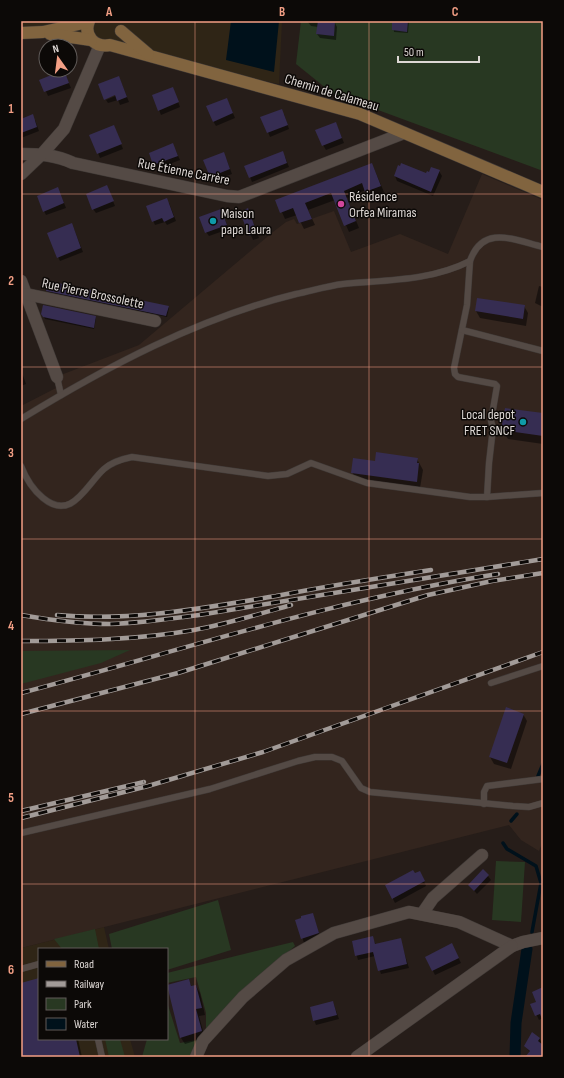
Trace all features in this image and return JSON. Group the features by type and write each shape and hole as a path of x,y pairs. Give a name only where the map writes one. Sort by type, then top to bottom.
{"main road":[{"name":"Chemin de Calameau","path":"21,33 43,32 88,22 87,32 100,44"},
{"name":"Chemin de Calameau","path":"100,44 118,39 120,26"},
{"name":"Chemin de Calameau","path":"120,26 150,56"},
{"name":"Chemin de Calameau","path":"43,32 150,56 360,114 543,192"}],"street":[{"path":"21,174 42,154 64,129 100,44"},
{"name":"Rue Étienne Carrère","path":"21,154 42,154 60,157 81,165 227,196 239,197 404,133"},
{"name":"Rue Pierre Brossolette","path":"21,281 57,377"},
{"name":"Rue Pierre Brossolette","path":"26,294 155,321"},
{"path":"422,914 433,898 482,856"},
{"path":"196,1057 203,1041 243,997 286,960 334,933 409,912 459,922 512,946"},
{"path":"357,1057 512,946 543,938"}],"lane":[{"path":"487,497 493,428 492,421 497,390 494,384 458,377 455,374 454,368 468,305 470,261 477,246 483,241 493,238 504,237 543,247"},
{"path":"21,419 61,395 149,349 201,326 251,308 294,295 341,284 442,273 470,261"},
{"path":"462,330 543,351"},
{"path":"57,377 61,395"},
{"path":"21,466 25,478 35,491 53,505 60,506 71,504 80,497 104,469 123,458 132,457 268,476 287,474 311,463 367,483 487,497 543,493"},
{"path":"491,683 543,666"},
{"path":"21,833 210,790 298,760 327,756 342,761 361,788 370,792 484,804 529,807 543,803"},
{"path":"484,804 484,792 487,786 543,779"},
{"path":"21,969 38,964"},
{"path":"98,1040 102,1057"}],"shaded area":[{"path":"21,21 282,21 279,84 126,53 78,42 78,38 63,38 21,28"},
{"path":"482,174 543,200 543,841 539,851 521,840 509,825 21,948 21,406 56,388 53,378 139,345 273,232 286,222 294,219 297,224 334,211 351,252 400,234 448,254"},
{"path":"104,927 109,948 38,948 38,1040 130,1040 135,1057 21,1057 21,948"}],"green space":[{"path":"301,21 543,21 543,171 332,93 296,64"},
{"path":"130,650 101,663 21,684 21,651"},
{"path":"496,861 525,862 521,922 492,920"},
{"path":"218,900 231,950 168,970 168,948 112,948 109,934"},
{"path":"95,929 99,948 61,948 54,939"},
{"path":"293,942 295,946 252,983 206,1030 206,1013 196,977 168,983 168,973"},
{"path":"168,1005 180,1043 201,1039 190,1057 142,1057 147,1040 168,1040"},
{"path":"105,1040 120,1040 125,1057 109,1057"}],"water":[{"path":"231,21 279,21 274,72 226,60"}],"building":[{"path":"318,21 335,22 334,36 316,34"},
{"path":"392,21 408,21 407,32 392,30"},
{"path":"119,76 127,97 117,101 115,95 104,100 98,84"},
{"path":"44,78 67,78 69,83 44,92 39,80"},
{"path":"173,87 179,102 158,111 152,95"},
{"path":"227,98 233,113 213,122 206,106"},
{"path":"282,109 288,125 267,133 260,117"},
{"path":"33,114 37,127 21,133 21,119"},
{"path":"336,122 342,138 322,146 315,130"},
{"path":"114,125 122,144 97,154 89,135"},
{"path":"173,143 178,156 153,165 149,153"},
{"path":"283,151 287,163 249,178 244,166"},
{"path":"224,152 230,169 210,177 203,160"},
{"path":"372,163 381,186 365,192 362,183 344,191 356,221 344,226 331,193 305,203 312,219 299,223 293,208 280,213 275,200"},
{"path":"401,163 426,173 427,171 429,172 431,167 440,170 431,192 394,176 398,165 400,166"},
{"path":"107,185 114,201 92,210 86,194"},
{"path":"58,187 64,203 43,212 37,196"},
{"path":"167,198 174,217 164,222 162,218 152,222 146,206"},
{"path":"248,208 257,233 249,236 240,212"},
{"name":"Maison papa Laura","path":"221,209 227,225 205,233 199,217"},
{"path":"72,223 81,248 57,258 47,233"},
{"path":"48,281 169,306 166,316 46,291"},
{"path":"477,298 525,305 523,319 475,311"},
{"path":"43,305 96,316 94,328 43,317 41,314"},
{"name":"Local depot FRET SNCF","path":"505,408 543,413 543,436 501,430"},
{"path":"376,452 418,458 417,463 419,463 417,482 351,473 353,458 375,461"},
{"path":"506,707 524,714 507,763 489,757"},
{"path":"483,869 489,875 474,891 468,885"},
{"path":"413,870 415,873 420,871 425,881 392,899 385,885"},
{"path":"313,913 319,933 301,939 295,920 301,918 301,916"},
{"path":"373,936 375,944 401,938 407,964 378,971 373,952 355,956 352,941"},
{"path":"452,943 459,958 432,971 425,957"},
{"path":"38,978 38,1040 76,1040 80,1057 21,1057 21,983"},
{"path":"189,979 191,986 196,985 202,1008 196,1009 202,1031 180,1038 168,985"},
{"path":"543,987 542,1019 540,1014 535,1016 530,1004 536,1002 532,992"},
{"path":"333,1001 337,1015 313,1021 310,1007"},
{"path":"532,1032 540,1038 538,1041 543,1045 543,1057 525,1057 530,1051 524,1046"}],"waterway":[{"path":"538,776 543,764"},
{"path":"511,821 517,814"},
{"path":"503,843 507,849 536,866 541,883 532,932"},
{"path":"515,1057 516,1023 527,949"}],"railway":[{"path":"21,615 43,619 99,624 154,621 543,559"},
{"path":"57,615 112,617 167,613 431,570"},
{"path":"21,714 178,673 428,595 492,581 543,573"},
{"path":"21,693 258,627 377,597 498,574"},
{"path":"21,641 64,641 151,636 219,625 291,605"},
{"path":"21,818 148,786 263,752 543,652"},
{"path":"21,811 144,782"}],"place":[{"name":"Résidence Orfea Miramas","path":"341,204"},
{"name":"Maison papa Laura","path":"213,221"},
{"name":"Local depot FRET SNCF","path":"523,422"}]}
